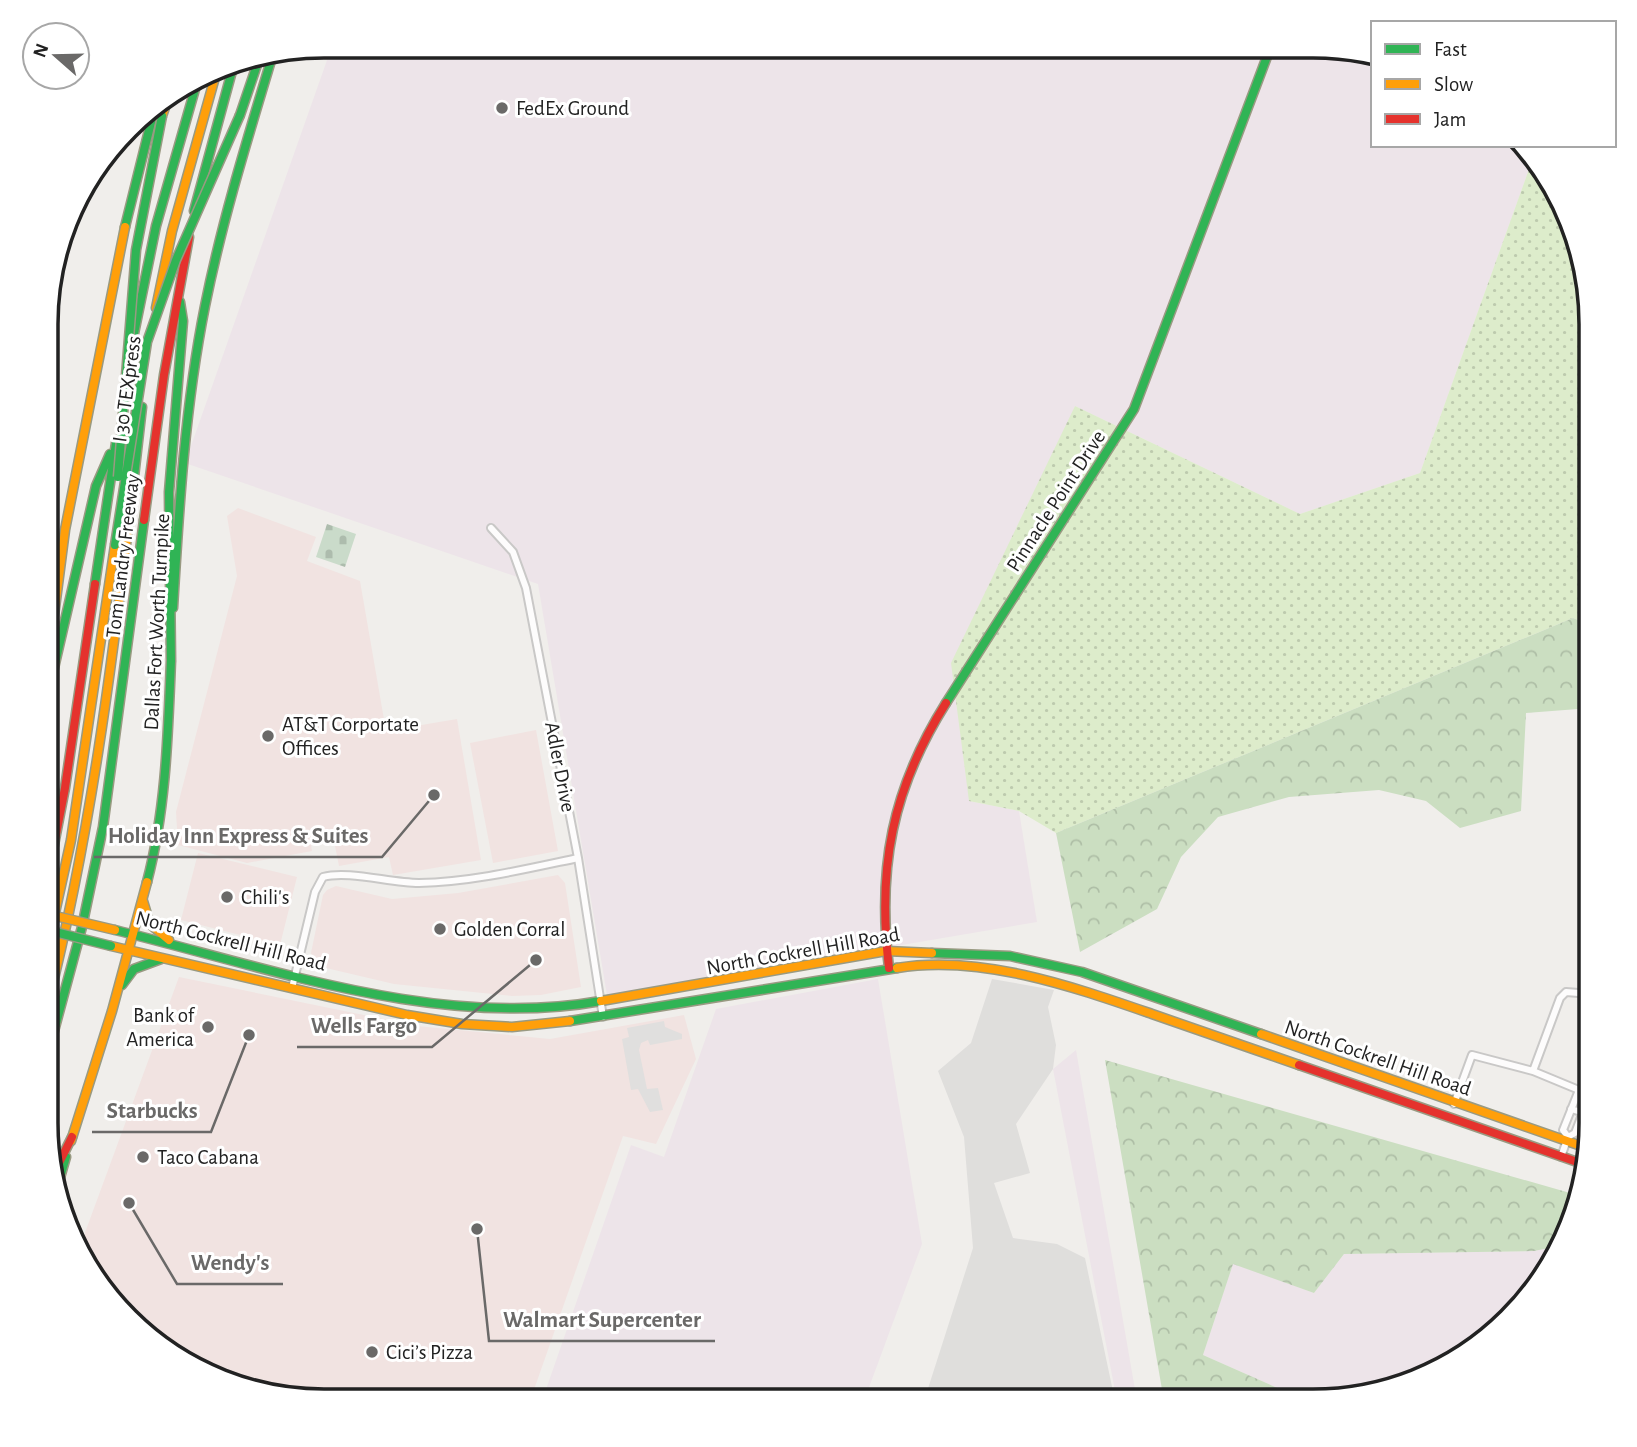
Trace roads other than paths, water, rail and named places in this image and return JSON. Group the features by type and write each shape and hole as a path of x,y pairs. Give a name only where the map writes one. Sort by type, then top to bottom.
{"main road":[{"name":"Pinnacle Point Drive","path":"889,968 884,890 887,855 894,814 910,767 930,729 1134,409 1266,58"},
{"name":"Dallas Fort Worth Turnpike","path":"62,1171 114,1004 155,851 163,794 187,425 197,344 215,264 270,63"},
{"path":"58,899 71,840 147,342 171,271 240,115 256,67"},
{"name":"Tom Landry Freeway","path":"58,1017 75,956 108,797 178,287 199,191 231,75"},
{"name":"I 30 TEXpress","path":"58,966 103,730 158,296 185,179 214,82"},
{"name":"Tom Landry Freeway","path":"58,823 117,438 147,265 195,91"},
{"path":"115,545 131,275 142,198 163,112"},
{"path":"58,584 65,530 96,368 126,222 151,122"},
{"path":"171,662 166,601 171,435 183,321 178,287"},
{"path":"58,651 96,486 117,438"},
{"path":"143,896 143,908 150,924 175,944"},
{"name":"North Cockrell Hill Road","path":"58,917 295,975 440,1006 518,1010 601,1002 886,951 975,953 1047,962 1454,1104 1579,1144"},
{"name":"North Cockrell Hill Road","path":"58,933 438,1021 512,1027 603,1017 914,965 985,968 1026,974 1077,988 1576,1162"},
{"path":"114,1004 126,978 134,968 156,959 172,960"},
{"path":"438,1021 440,1006"},
{"path":"60,1160 72,1138"}],"street":[{"name":"Adler Drive","path":"491,528 507,544 522,571 578,858 603,1017"},
{"path":"292,988 315,892 323,877 337,874 423,883 512,872 578,858"},
{"path":"1533,1071 1560,998 1566,992 1579,993"},
{"path":"1454,1104 1472,1055 1533,1071 1579,1090 1563,1130 1567,1139"},
{"path":"1571,1109 1579,1111"},
{"path":"1561,1157 1567,1139 1575,1133 1579,1122"}],"place":[{"name":"FedEx Ground","path":"502,108"},
{"name":"AT&T Corportate Offices","path":"268,736"},
{"name":"Holiday Inn Express & Suites","path":"434,795"},
{"name":"Chili's","path":"227,897"},
{"name":"Golden Corral","path":"440,929"},
{"name":"Wells Fargo","path":"536,960"},
{"name":"Bank of America","path":"208,1027"},
{"name":"Starbucks","path":"249,1035"},
{"name":"Taco Cabana","path":"143,1157"},
{"name":"Wendy's","path":"129,1203"},
{"name":"Walmart Supercenter","path":"477,1229"},
{"name":"Cici’s Pizza","path":"372,1352"}]}
